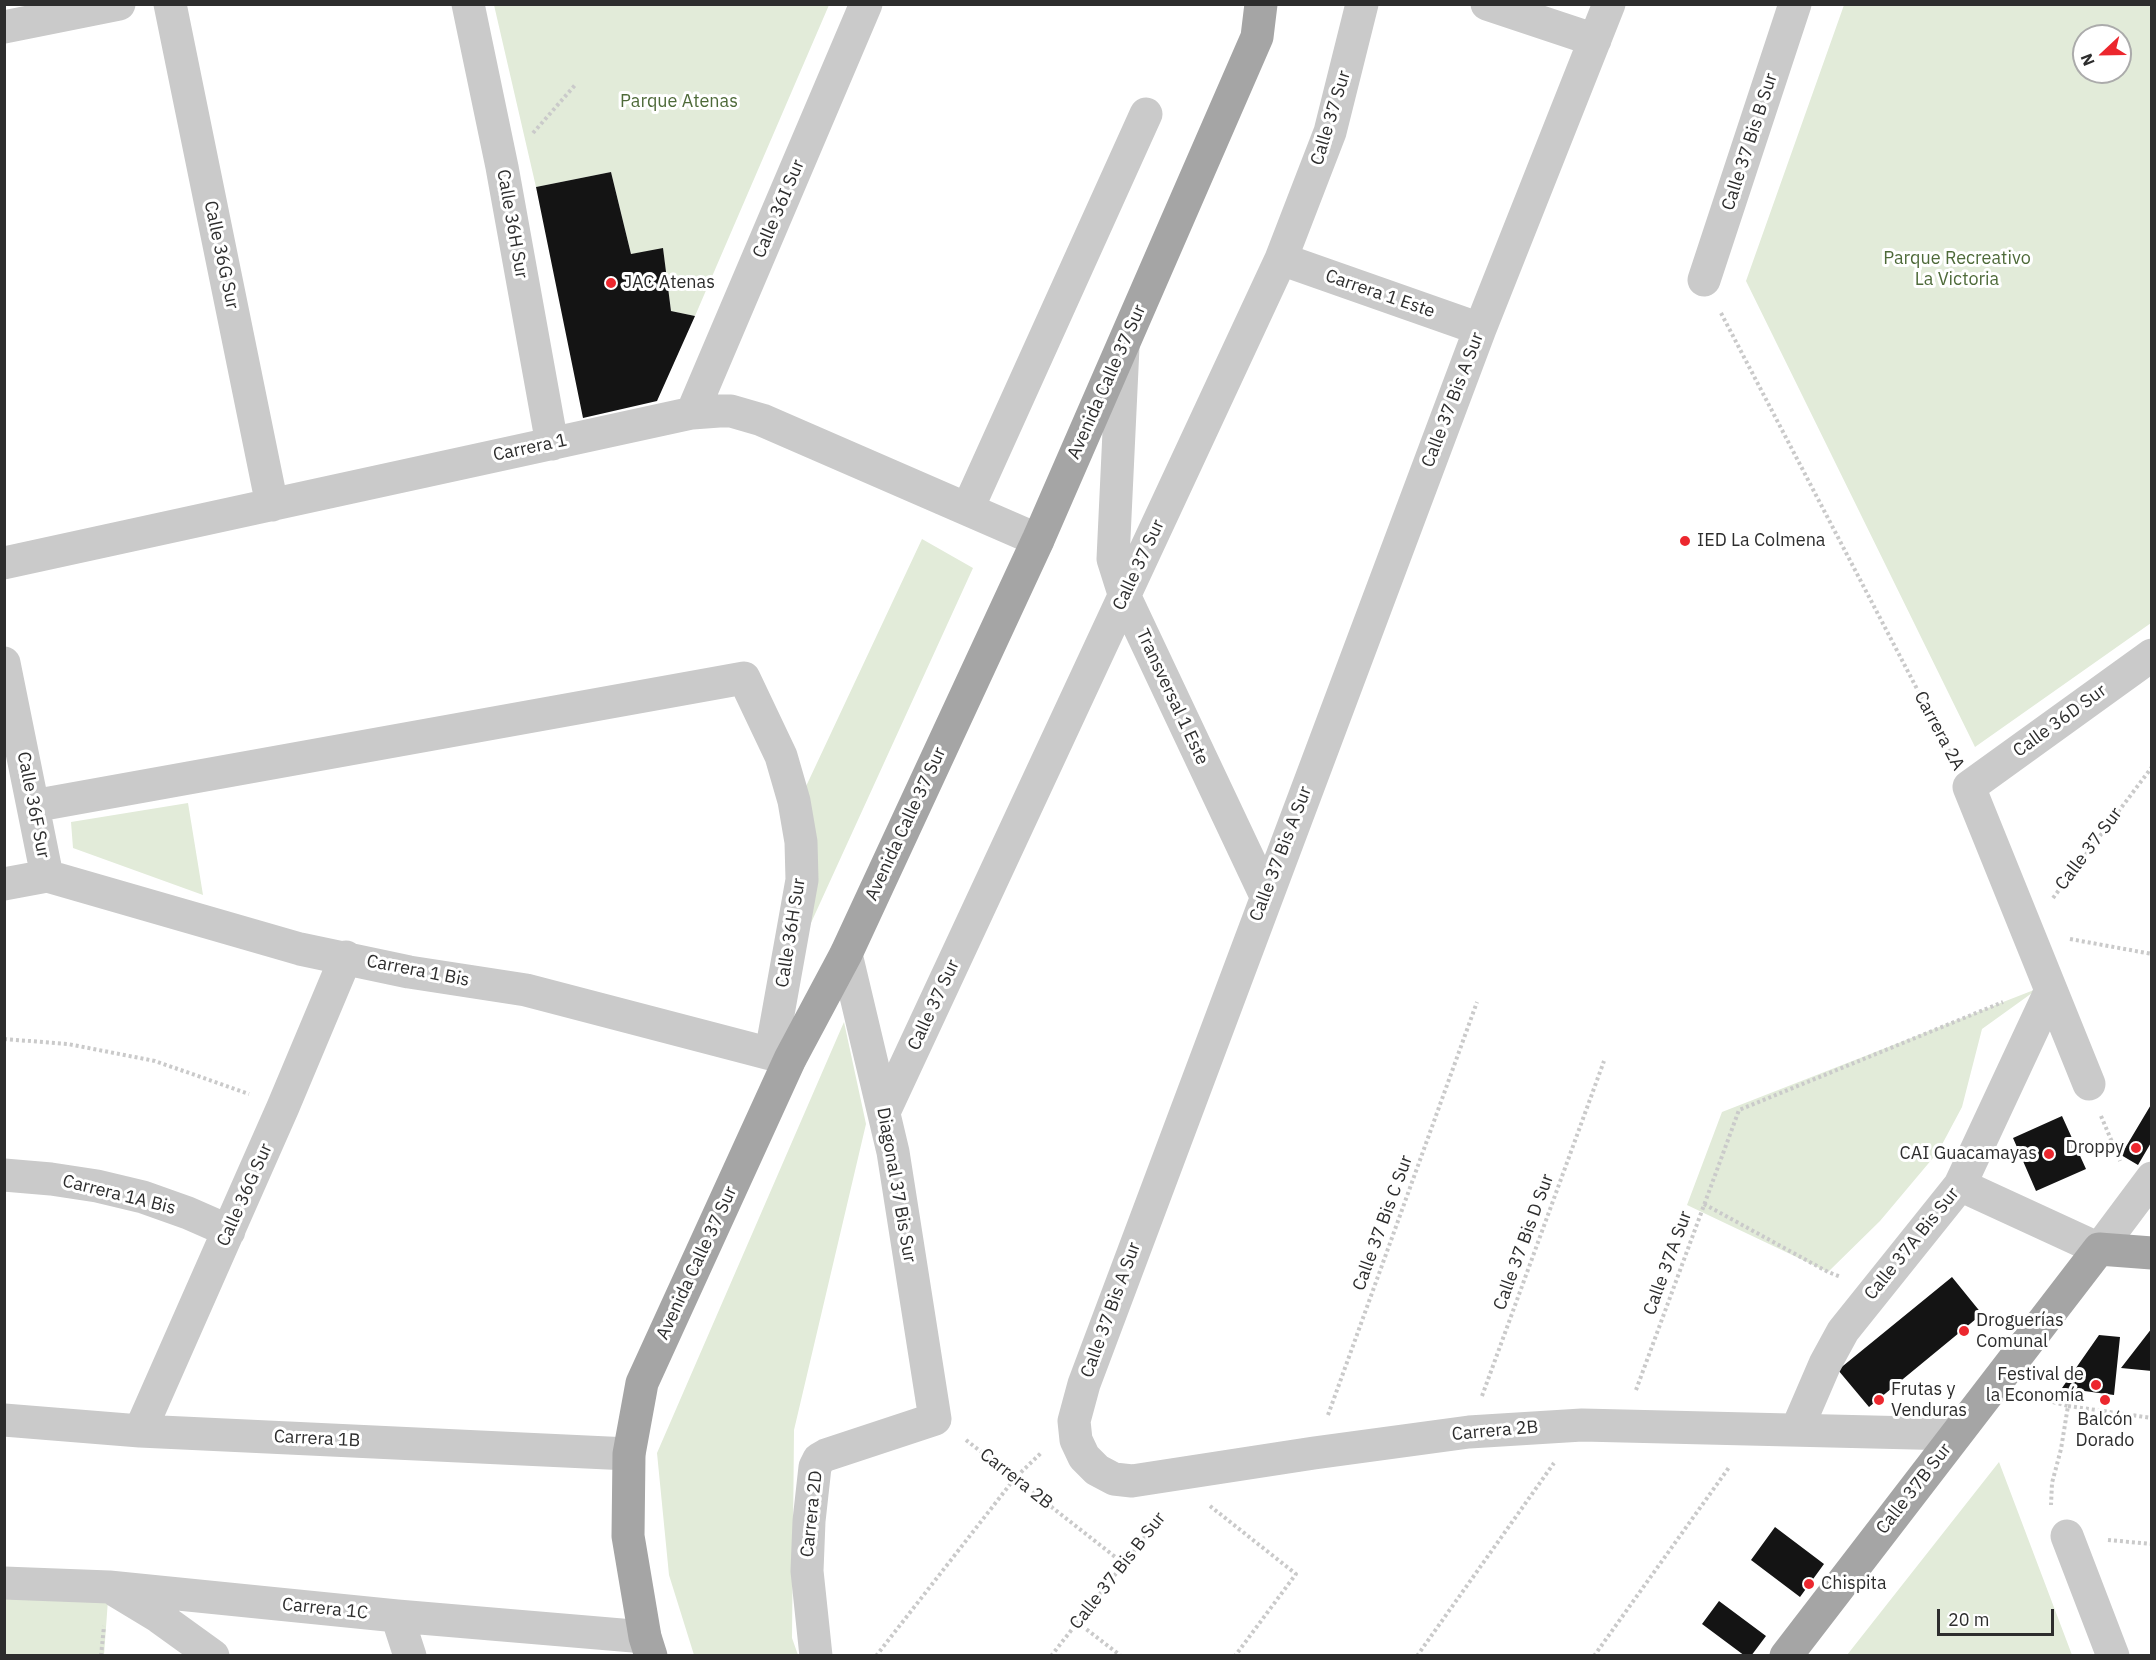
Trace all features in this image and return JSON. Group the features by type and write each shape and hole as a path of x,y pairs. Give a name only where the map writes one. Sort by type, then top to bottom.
{"main road":[{"name":"Avenida Calle 37 Sur","path":"648,1646 628,1536 629,1454 642,1383 780,1056 846,954 1038,540 1257,37 1262,4"},
{"path":"2099,1249 2151,1253"},
{"name":"Calle 37B Sur","path":"1786,1656 2099,1249"}],"street":[{"path":"4,27 119,4"},
{"name":"Calle 36G Sur","path":"170,4 272,505"},
{"name":"Calle 36H Sur","path":"468,4 502,167 552,444"},
{"name":"Calle 36I Sur","path":"692,413 866,4"},
{"name":"Calle 37 Sur","path":"884,1112 1281,259 1330,132 1362,4"},
{"path":"1487,4 1595,40"},
{"name":"Calle 37 Bis A Sur","path":"1074,1421 1084,1384 1480,329 1609,4"},
{"name":"Calle 37 Bis B Sur","path":"1704,280 1795,4"},
{"path":"968,508 1146,114"},
{"name":"Carrera 1 Este","path":"1281,259 1480,329"},
{"name":"Transversal 1 Este","path":"1123,346 1113,559 1125,597 1266,896"},
{"name":"Carrera 1","path":"4,563 692,413 731,411 748,414 1038,540"},
{"name":"Calle 36D Sur","path":"1969,787 2151,656"},
{"name":"Calle 36F Sur","path":"4,663 47,876"},
{"name":"Calle 36H Sur","path":"33,806 744,678 782,756 794,801 801,842 802,880 780,1056"},
{"name":"Carrera 2A","path":"1969,787 2089,1084"},
{"path":"4,884 47,876"},
{"name":"Carrera 1 Bis","path":"47,876 300,949 409,972 526,990 780,1056"},
{"name":"Diagonal 37 Bis Sur","path":"846,954 894,1163 935,1419"},
{"name":"Calle 36G Sur","path":"140,1431 283,1107 346,957"},
{"name":"Calle 37A Bis Sur","path":"1797,1428 1825,1364 1843,1331 1960,1185 2049,987"},
{"name":"Carrera 1A Bis","path":"4,1175 51,1179 143,1197 229,1231"},
{"path":"1960,1185 2099,1249"},
{"name":"Calle 37B Sur","path":"2099,1249 2143,1189"},
{"name":"Carrera 2D","path":"816,1656 807,1571 809,1521 815,1467 819,1459 935,1419"},
{"name":"Carrera 1B","path":"4,1420 140,1431 629,1454"},
{"name":"Carrera 2B","path":"1074,1421 1079,1449 1090,1465 1105,1476 1132,1481 1179,1481 1314,1453 1469,1432 1582,1425 1797,1428 1956,1434"},
{"path":"2067,1536 2113,1656"},
{"name":"Carrera 1C","path":"4,1583 109,1587 397,1616 648,1646"},
{"path":"109,1587 159,1617 213,1656"},
{"path":"397,1616 410,1656"}],"path":[{"path":"502,167 576,84"},
{"name":"Carrera 2A","path":"1704,280 1969,787"},
{"name":"Calle 37 Sur","path":"2027,932 2151,767"},
{"path":"2027,932 2151,954"},
{"name":"Calle 37A Sur","path":"1623,1424 1739,1110 2049,987"},
{"name":"Calle 37 Bis C Sur","path":"1314,1453 1477,1002"},
{"path":"4,1039 68,1044 155,1061 228,1085 283,1107"},
{"name":"Calle 37 Bis D Sur","path":"1469,1432 1604,1061"},
{"path":"2089,1084 2143,1189"},
{"path":"1704,1204 1828,1272 1875,1290"},
{"path":"2028,1388 2040,1393 2042,1399 2068,1406 2151,1418"},
{"path":"2067,1536 2057,1524 2050,1503 2068,1406"},
{"name":"Carrera 2B","path":"935,1419 952,1429 1123,1563"},
{"path":"876,1656 1015,1478 1074,1421"},
{"path":"1417,1656 1582,1425"},
{"path":"1594,1656 1757,1428"},
{"path":"1179,1481 1296,1574 1235,1656"},
{"name":"Calle 37 Bis B Sur","path":"1051,1656 1123,1563 1179,1481"},
{"path":"1077,1622 1121,1656"}],"green space":[{"name":"Parque Atenas","path":"494,5 829,5 695,316 671,311 663,249 631,254 611,172 536,187"},
{"name":"Parque Recreativo La Victoria","path":"1844,5 2151,5 2151,623 1975,747 1746,281"},
{"path":"922,539 973,568 805,936 801,797"},
{"path":"188,803 203,895 73,848 71,822"},
{"path":"2039,988 1982,1029 1962,1107 1938,1152 1880,1221 1828,1272 1687,1205 1722,1112"},
{"path":"844,1022 866,1124 794,1430 792,1638 798,1655 694,1655 669,1575 657,1453"},
{"path":"1999,1462 2072,1655 1847,1655"},
{"path":"5,1582 109,1586 104,1655 5,1656"}],"building":[{"name":"JAC Atenas","path":"611,172 631,254 663,248 671,311 695,316 657,401 583,418 536,187"},
{"name":"Droppy","path":"2152,1103 2152,1141 2138,1165 2121,1155"},
{"name":"CAI Guacamayas","path":"2062,1116 2086,1169 2036,1191 2013,1138"},
{"path":"1952,1277 1982,1314 1869,1407 1838,1370"},
{"path":"2152,1328 2152,1371 2121,1368"},
{"path":"2099,1335 2120,1337 2114,1395 2062,1388"},
{"path":"1775,1527 1824,1564 1800,1597 1751,1560"},
{"path":"1719,1601 1766,1636 1751,1656 1745,1656 1702,1624"}],"place":[{"name":"JAC Atenas","path":"611,283"},
{"name":"IED La Colmena","path":"1685,541"},
{"name":"Droppy","path":"2136,1148"},
{"name":"CAI Guacamayas","path":"2049,1154"},
{"name":"Droguerías Comunal","path":"1964,1331"},
{"name":"Festival de la Economía","path":"2096,1385"},
{"name":"Frutas y Venduras","path":"1879,1400"},
{"name":"Balcón Dorado","path":"2105,1400"},
{"name":"Chispita","path":"1809,1584"}]}
